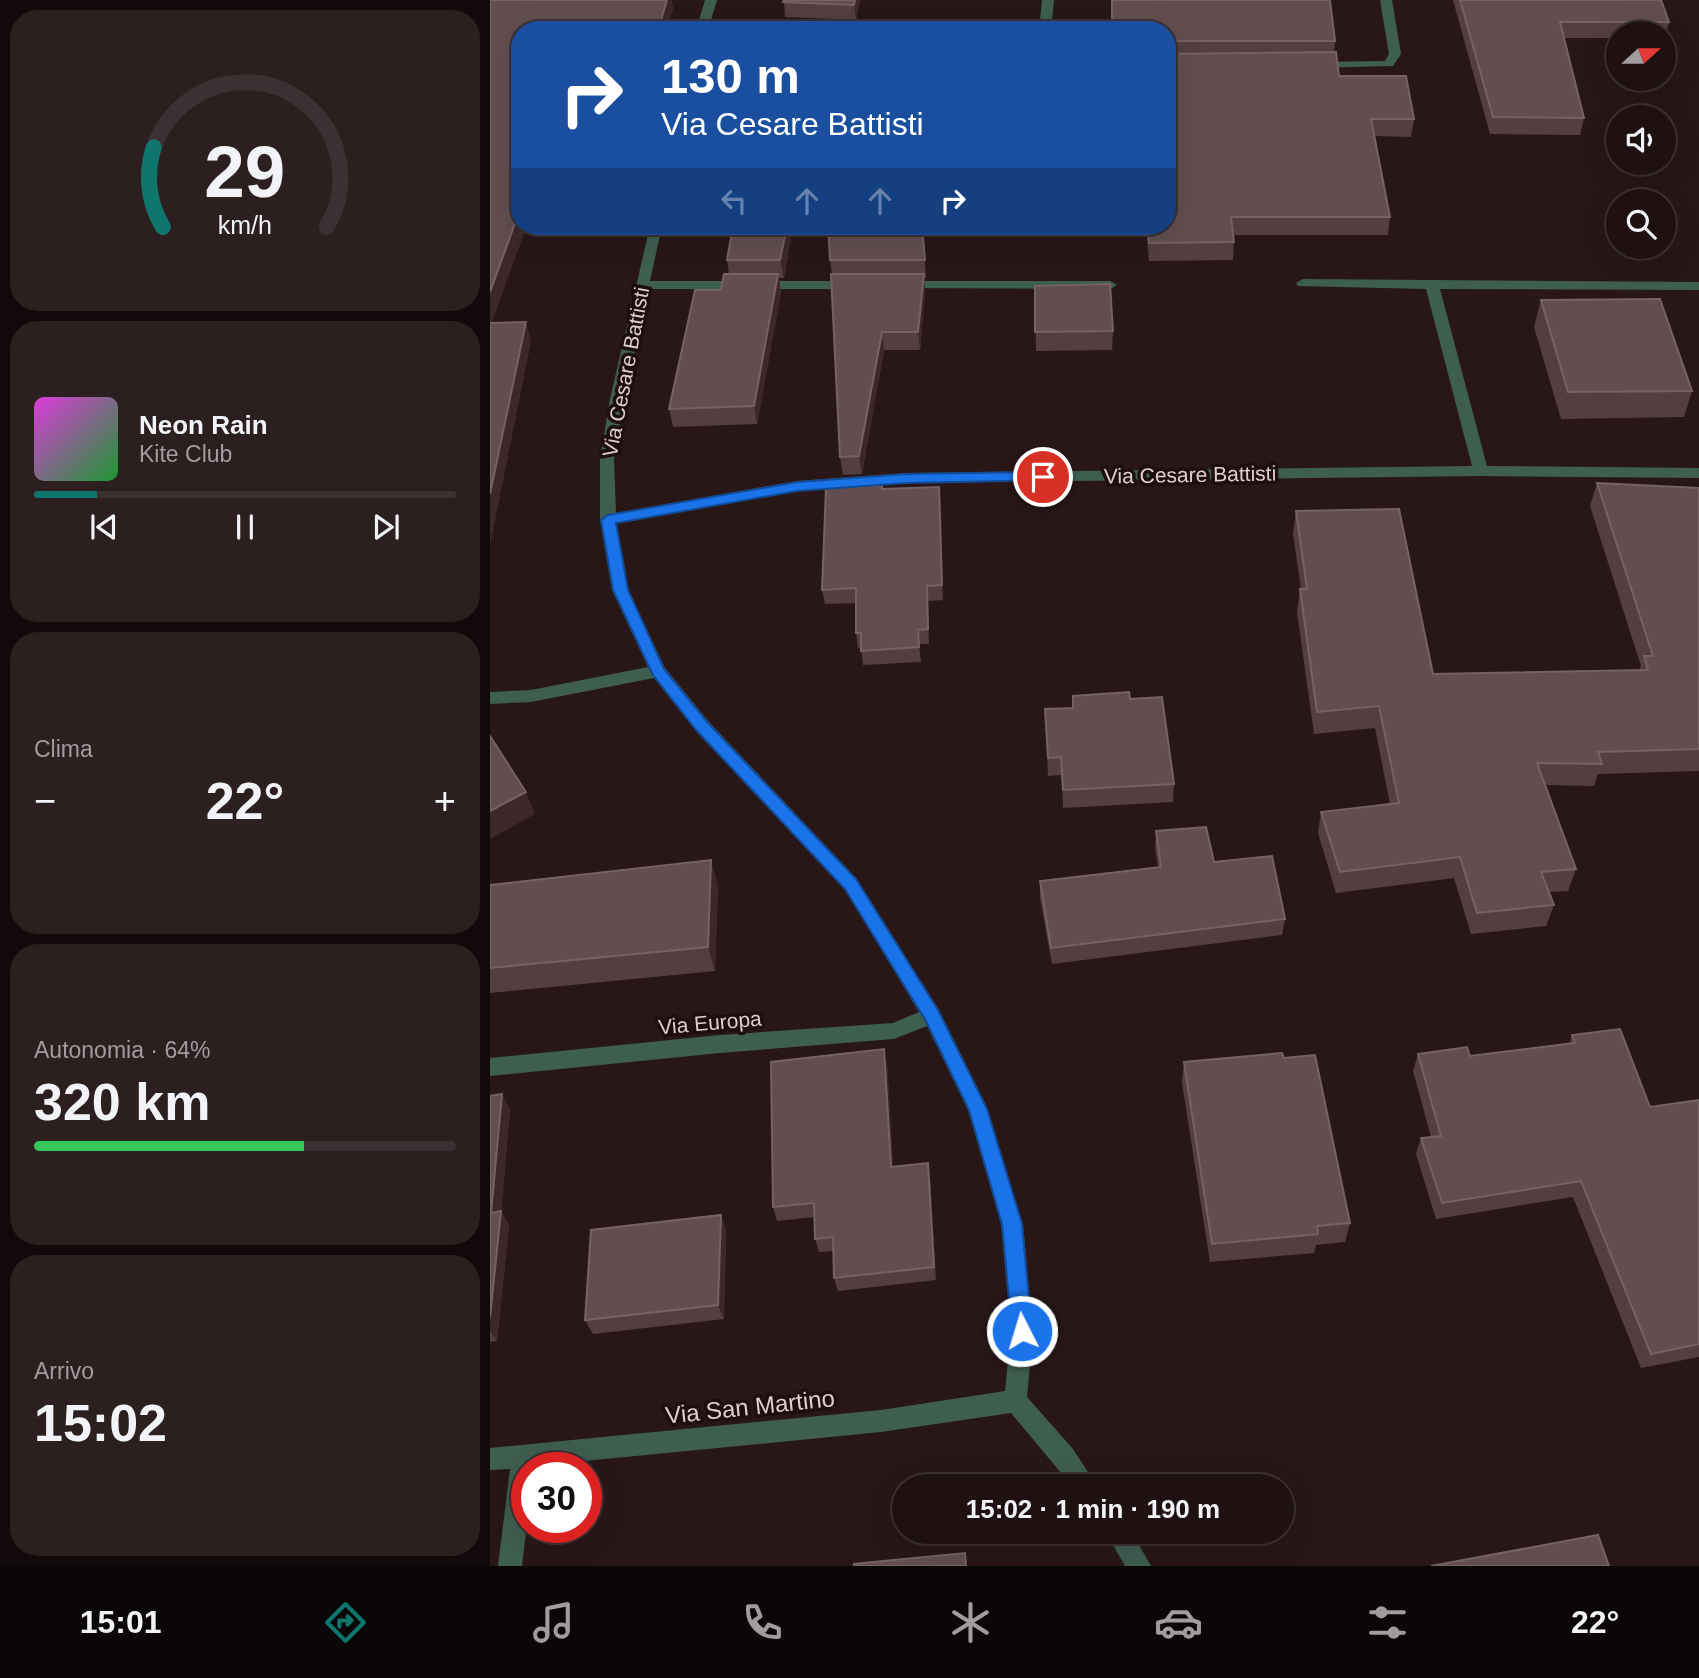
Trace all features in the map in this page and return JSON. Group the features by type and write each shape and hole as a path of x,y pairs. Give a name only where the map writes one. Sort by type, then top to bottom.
{"street":[{"path":"705,21 711,0"},
{"path":"1046,21 1048,0"},
{"path":"1304,66 1389,64 1395,54 1386,0"},
{"name":"Via Cesare Battisti","path":"654,235 607,459 608,520 620,590 658,671 703,727 850,884 932,1016 978,1109 1012,1224 1022,1331 1014,1401"},
{"path":"1303,283 1699,286"},
{"path":"642,285 862,285"},
{"path":"890,285 1110,285"},
{"path":"1432,285 1481,471"},
{"name":"Via Cesare Battisti","path":"608,520 797,486 906,478 1481,471 1699,473"},
{"path":"490,698 531,696 658,671"},
{"name":"Via Europa","path":"490,1067 720,1044 894,1031 932,1016"},
{"path":"1014,1401 1077,1474"},
{"name":"Via San Martino","path":"555,1452 881,1421 1014,1401"},
{"name":"Via San Martino","path":"490,1459 511,1456"},
{"path":"510,1566 513,1543"},
{"path":"1125,1544 1139,1566"}],"building":[{"path":"490,0 667,0 661,21 511,21 511,234 490,292"},
{"path":"855,0 854,5 783,2"},
{"path":"1112,0 1330,0 1335,41 1176,41 1176,21 1112,21"},
{"path":"1460,0 1661,0 1669,21 1560,22 1584,118 1493,117"},
{"path":"1336,52 1339,76 1406,76 1414,119 1371,119 1390,217 1231,217 1234,242 1149,243 1149,235 1176,235 1176,54"},
{"path":"731,235 785,235 780,260 727,260"},
{"path":"829,235 923,235 925,260 830,260"},
{"path":"724,274 778,274 754,406 669,409 695,290 721,290"},
{"path":"831,274 924,274 918,332 882,332 859,456 840,457"},
{"path":"1110,284 1113,331 1035,332 1035,286"},
{"path":"1660,299 1692,391 1568,392 1541,300"},
{"path":"526,322 490,494 490,323"},
{"path":"1597,483 1699,488 1699,749 1598,752 1602,764 1537,763 1576,869 1541,872 1554,905 1477,913 1460,857 1340,872 1321,812 1399,803 1379,706 1317,712 1300,589 1307,589 1296,511 1399,509 1433,674 1648,670 1644,656 1653,656"},
{"path":"882,485 882,489 939,487 942,585 927,586 928,629 918,630 919,647 861,651 861,633 856,633 856,588 822,590 826,488"},
{"path":"1129,692 1130,699 1162,697 1174,784 1063,790 1061,757 1048,758 1045,709 1073,708 1073,696"},
{"path":"490,736 526,792 490,811"},
{"path":"1206,827 1214,862 1272,856 1285,919 1051,948 1040,881 1161,867 1156,831"},
{"path":"711,860 708,947 490,968 490,885"},
{"path":"1620,1029 1650,1107 1699,1100 1699,1344 1651,1354 1581,1181 1442,1203 1421,1138 1441,1136 1418,1054 1467,1047 1470,1056 1575,1043 1572,1035"},
{"path":"884,1049 891,1167 928,1163 934,1267 834,1278 833,1237 815,1239 814,1203 773,1207 771,1062"},
{"path":"1282,1053 1284,1058 1315,1055 1350,1223 1317,1226 1318,1234 1212,1244 1184,1062"},
{"path":"502,1094 491,1213 501,1211 490,1317 490,1096"},
{"path":"721,1215 718,1305 585,1320 591,1230"},
{"path":"1598,1535 1609,1566 1431,1566"},
{"path":"965,1553 966,1566 854,1566 854,1564"}],"route":[{"path":"1022,1331 1012,1224 978,1109 932,1016 850,884 703,727 658,671 620,590 608,520 797,486 906,478 1043,477"}]}
